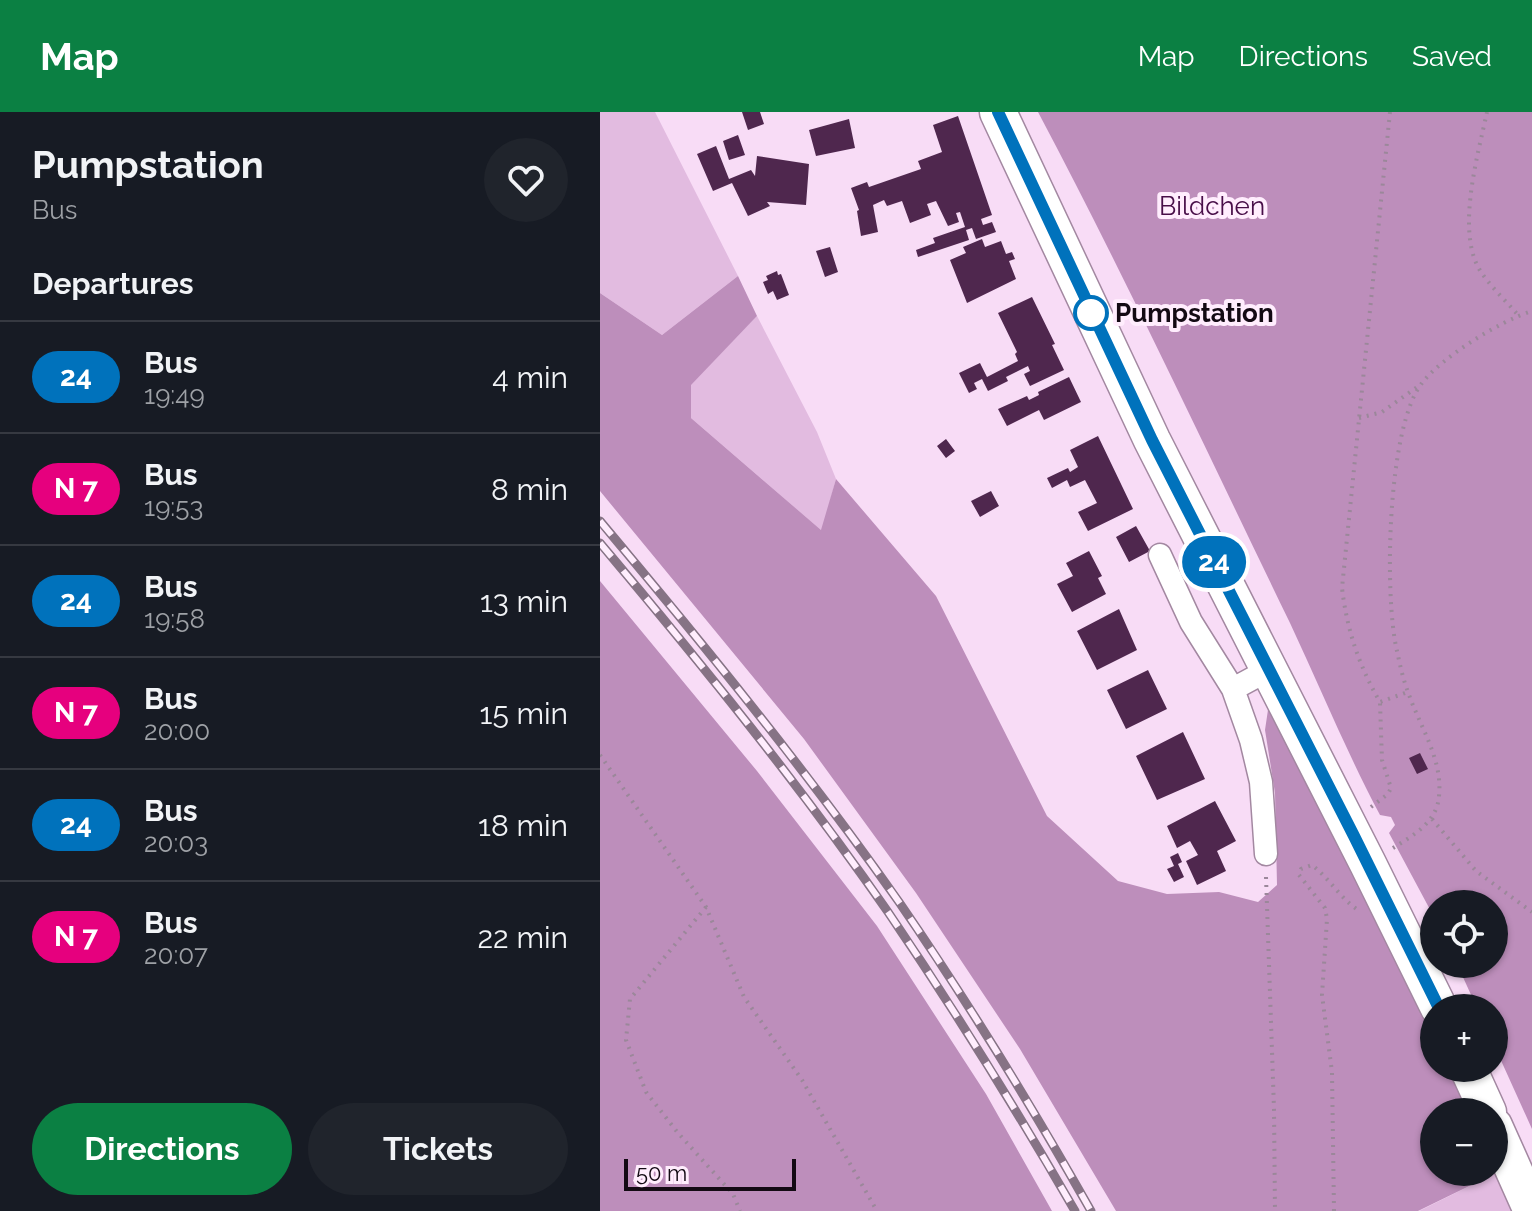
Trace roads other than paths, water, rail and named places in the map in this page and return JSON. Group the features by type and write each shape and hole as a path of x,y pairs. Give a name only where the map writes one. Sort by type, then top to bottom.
{"main road":[{"path":"998,112 1152,440 1432,994"},
{"path":"1508,1157 1532,1211"}],"street":[{"path":"1160,555 1191,622 1233,689 1251,740 1261,782 1266,854"},
{"path":"1233,689 1270,669"}],"railway":[{"path":"600,521 754,708 899,902 998,1054 1091,1211"},
{"path":"600,543 748,724 854,864 961,1022 1075,1211"}],"place":[{"name":"Pumpstation","path":"1091,313"}],"park label":[{"name":"Bildchen","path":"1212,206"}]}
